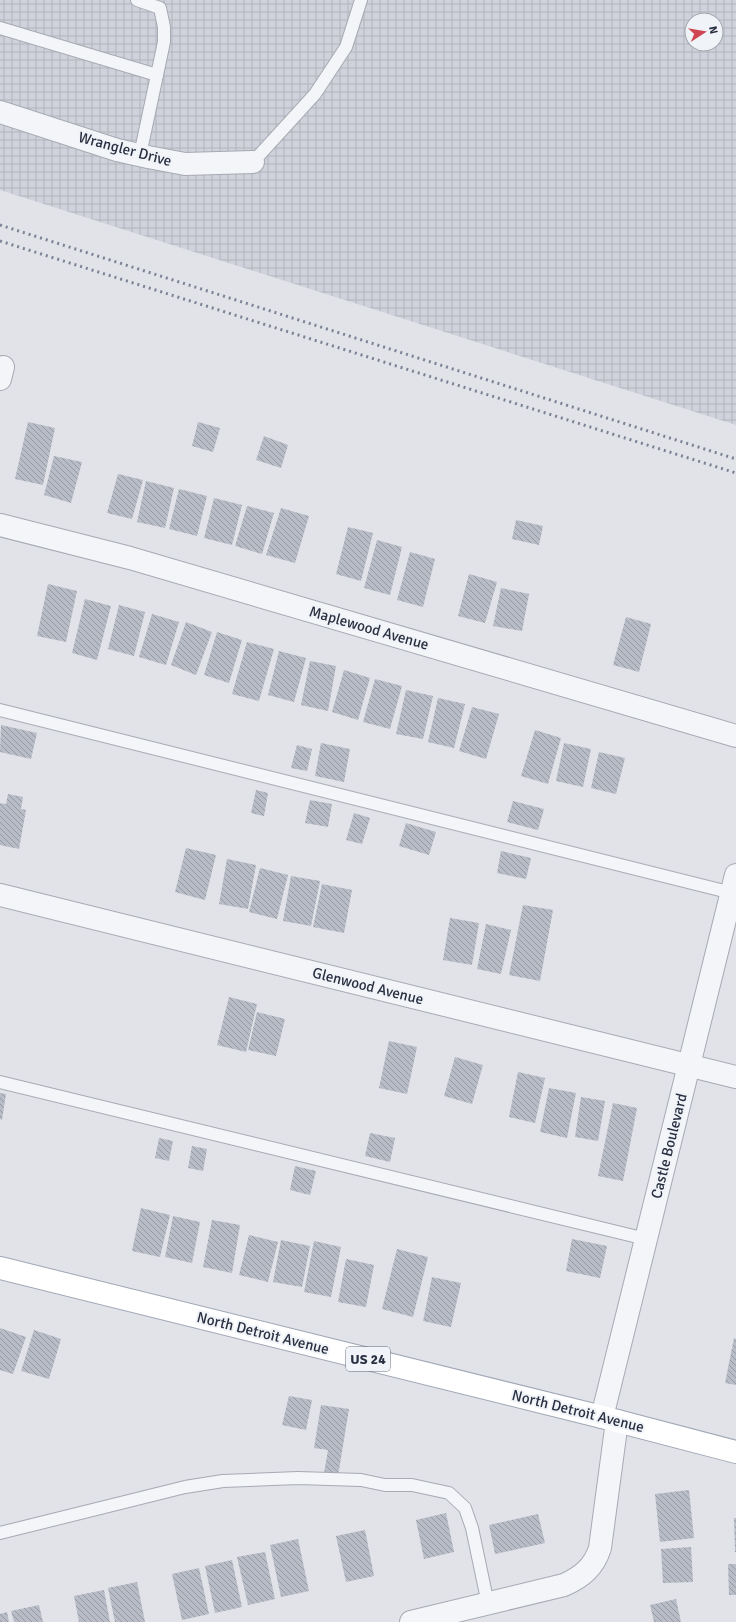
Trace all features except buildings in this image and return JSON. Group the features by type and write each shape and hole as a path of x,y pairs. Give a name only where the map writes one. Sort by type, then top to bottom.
{"main road":[{"name":"North Detroit Avenue","path":"0,1268 610,1419 736,1452"}],"street":[{"name":"Wrangler Drive","path":"0,112 140,155 185,164 253,162"},
{"name":"Maplewood Avenue","path":"0,525 130,558 736,736"},
{"name":"Castle Boulevard","path":"411,1622 564,1585 575,1580 592,1565 600,1548 610,1419 646,1239 734,887"},
{"name":"Glenwood Avenue","path":"0,895 690,1064 736,1077"}],"lane":[{"path":"137,0 159,4 164,27 164,42 158,75 140,155"},
{"path":"253,162 315,94 346,47 361,0"},
{"path":"0,28 158,75"},
{"path":"0,710 734,887"},
{"path":"0,1082 646,1239"},
{"path":"0,1533 185,1487 223,1481 298,1478 361,1480 385,1485 412,1485 449,1493 465,1508 472,1528 488,1604"}],"shaded area":[{"path":"0,0 736,0 736,425 0,190"}],"railway":[{"path":"0,225 736,459"},
{"path":"0,241 736,473"}]}
